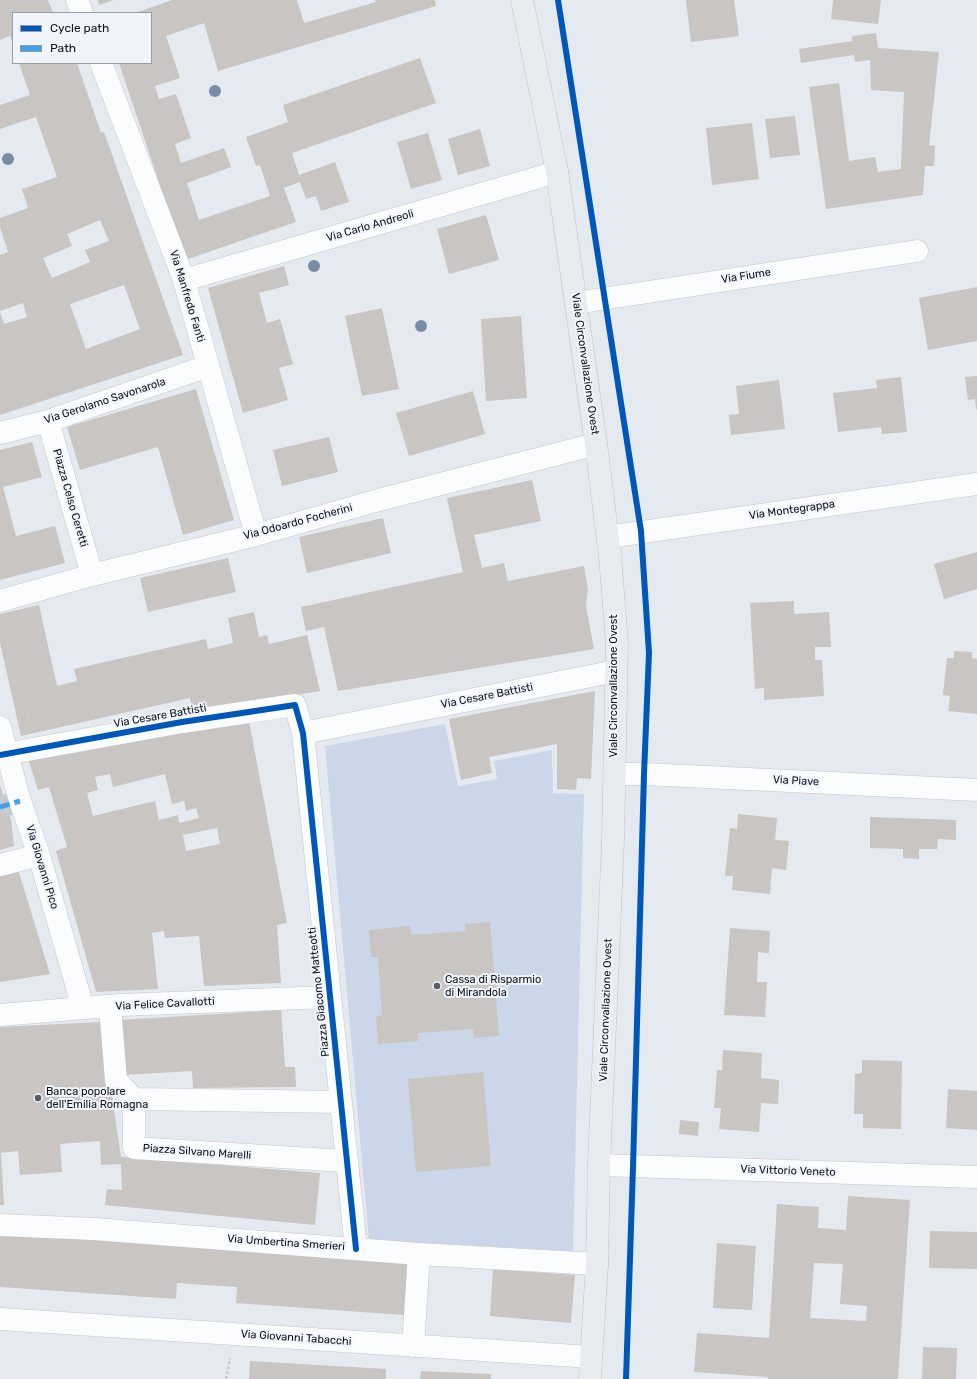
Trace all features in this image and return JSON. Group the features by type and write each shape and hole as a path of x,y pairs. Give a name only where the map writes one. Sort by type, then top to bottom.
{"main road":[{"name":"Viale Circonvallazione Ovest","path":"522,0 556,172 576,303 608,537 617,643 614,840 599,1165 597,1264 590,1379"}],"street":[{"path":"77,0 82,12"},
{"name":"Via Manfredo Fanti","path":"101,64 184,280 256,535"},
{"name":"Via Carlo Andreoli","path":"184,280 556,172"},
{"name":"Via Fiume","path":"576,303 917,251"},
{"name":"Via Gerolamo Savonarola","path":"0,433 48,421 208,366"},
{"name":"Piazza Celso Ceretti","path":"48,421 92,576"},
{"name":"Via Odoardo Focherini","path":"0,601 92,576 256,535 375,501 596,444"},
{"name":"Via Montegrappa","path":"608,537 977,484"},
{"name":"Via Cesare Battisti","path":"3,754 182,722 295,705 303,733 616,671"},
{"name":"Via Giovanni Pico","path":"0,727 3,754 39,855 83,1008"},
{"name":"Piazza Giacomo Matteotti","path":"303,733 356,1249"},
{"name":"Via Piave","path":"615,774 644,774 977,790"},
{"path":"0,865 39,855"},
{"name":"Via Felice Cavallotti","path":"0,1015 110,1006 330,997"},
{"path":"110,1006 116,1080 134,1099 341,1102"},
{"name":"Piazza Silvano Marelli","path":"134,1099 134,1148 346,1161"},
{"name":"Via Vittorio Veneto","path":"599,1165 977,1176"},
{"name":"Via Umbertina Smerieri","path":"0,1225 94,1229 419,1254 597,1264"},
{"path":"413,1346 419,1254"},
{"name":"Via Giovanni Tabacchi","path":"0,1319 591,1358"}],"path":[{"path":"0,601 35,748"}],"shaded area":[{"path":"445,724 458,786 497,779 494,761 552,750 553,793 584,794 573,1251 369,1240 325,746"}],"building":[{"path":"0,0 48,0 53,12 12,12 12,41 10,36 0,40"},
{"path":"98,0 114,0 99,5"},
{"path":"172,0 297,0 304,23 376,2 375,0 435,0 436,6 218,71 204,23 166,36 180,78 155,86 159,99 176,94 191,138 175,144 181,163 224,148 231,167 187,183 199,220 270,196 260,165 256,166 246,137 288,122 283,105 420,58 436,103 292,153 299,175 335,162 349,202 321,211 316,196 306,199 300,182 284,188 296,222 185,260 119,64 152,64 152,12 138,12"},
{"path":"686,0 734,0 739,36 691,42"},
{"path":"833,0 881,0 878,24 831,19"},
{"path":"876,33 878,48 939,52 929,145 935,146 934,166 925,166 923,195 826,209 809,87 839,83 849,161 875,157 878,172 901,169 904,92 871,90 870,60 855,62 854,55 801,63 799,49 852,41 852,36"},
{"path":"19,64 77,64 101,133 104,132 183,355 0,415 0,312 4,324 27,317 23,303 0,311 0,255 8,252 0,227 0,218 28,208 22,189 57,177 36,117 0,129 0,105 30,95","holes":["100,220 109,241 85,250 90,262 52,278 43,258 72,246 67,234","124,285 140,329 86,349 70,304"]},
{"path":"795,116 800,155 770,158 765,119"},
{"path":"752,123 759,179 712,185 706,128"},
{"path":"480,129 490,166 458,175 448,139"},
{"path":"428,133 442,180 411,189 397,142"},
{"path":"486,215 499,260 449,274 437,229"},
{"path":"284,266 289,285 259,293 267,323 280,319 293,364 279,368 288,400 243,413 208,288"},
{"path":"977,287 977,341 928,350 919,298"},
{"path":"382,308 399,389 362,396 345,316"},
{"path":"521,316 527,398 486,401 481,319"},
{"path":"977,376 976,409 975,399 968,400 965,377"},
{"path":"901,377 907,432 882,434 881,427 838,432 833,393 877,388 876,380"},
{"path":"779,380 785,429 731,435 729,415 739,414 736,386"},
{"path":"196,389 234,520 183,535 158,447 80,470 67,427"},
{"path":"473,391 485,434 409,456 396,413"},
{"path":"329,437 338,472 282,486 273,450"},
{"path":"32,442 42,477 3,487 16,536 55,526 65,563 0,580 0,450"},
{"path":"532,480 541,521 474,535 482,568 504,563 508,581 584,566 588,589 586,606 594,649 338,691 324,627 306,631 301,607 463,572 447,498"},
{"path":"383,518 391,553 307,573 299,537"},
{"path":"977,552 977,589 944,599 934,564"},
{"path":"228,558 236,592 148,612 140,578"},
{"path":"794,601 794,614 829,612 831,647 815,647 815,660 822,660 824,696 764,700 764,688 755,689 750,603"},
{"path":"39,605 57,686 77,681 74,669 206,639 208,649 233,643 228,618 254,612 259,637 267,635 269,644 307,635 320,691 193,712 190,698 21,736 0,643 0,614"},
{"path":"954,651 972,652 972,658 977,659 977,714 948,711 950,696 943,695 947,658 954,658"},
{"path":"595,691 591,779 577,778 576,790 557,789 557,744 489,757 492,773 461,780 449,719"},
{"path":"249,721 287,923 277,925 281,983 204,986 199,936 165,938 164,931 152,933 158,989 96,992 56,851 67,847 49,787 38,790 27,755","holes":["110,774 113,787 165,774 172,804 184,801 186,811 196,808 199,818 179,823 178,815 159,820 155,801 93,816 87,793 98,790 95,777","217,828 220,844 186,851 183,835"]},
{"path":"0,785 11,820 14,846 0,850"},
{"path":"738,814 777,818 775,840 789,841 786,870 772,868 770,894 732,890 733,876 725,876 730,828 737,829"},
{"path":"870,817 956,820 956,840 938,839 937,849 919,849 919,859 903,858 903,849 870,848"},
{"path":"18,869 50,974 0,982 0,874"},
{"name":"Cassa di Risparmio di Mirandola","path":"490,922 499,1036 474,1038 473,1029 418,1033 418,1041 378,1044 376,1016 382,1016 378,957 371,957 369,930 410,926 411,935 466,931 465,924"},
{"path":"730,928 770,931 769,953 758,952 757,982 767,982 765,1017 724,1015"},
{"path":"281,1010 285,1067 295,1067 296,1087 193,1088 192,1071 123,1075 120,1020"},
{"path":"101,1022 121,1157 320,1173 315,1225 105,1205 107,1189 122,1190 121,1164 101,1165 100,1141 60,1144 62,1172 20,1175 18,1151 0,1153 0,1027"},
{"path":"723,1050 762,1053 761,1078 779,1080 778,1104 761,1103 759,1132 719,1129 721,1108 714,1108 717,1070 722,1070"},
{"path":"862,1060 902,1061 901,1129 863,1128 863,1114 854,1114 855,1074 862,1073"},
{"path":"483,1072 491,1166 416,1172 408,1079"},
{"path":"948,1089 977,1091 977,1130 946,1128"},
{"path":"680,1120 699,1122 698,1136 679,1134"},
{"path":"1,1153 4,1205 0,1205"},
{"path":"848,1196 910,1200 898,1379 768,1379 768,1377 694,1372 697,1333 769,1338 777,1204 819,1207 818,1228 846,1230","holes":["814,1263 843,1264 840,1304 867,1306 866,1321 810,1318"]},
{"path":"930,1231 977,1232 977,1269 929,1268"},
{"path":"0,1233 408,1264 404,1315 236,1303 237,1287 177,1283 176,1299 0,1287"},
{"path":"717,1243 756,1246 752,1310 713,1308"},
{"path":"493,1269 575,1275 571,1323 490,1316"},
{"path":"923,1347 957,1348 956,1379 922,1379"},
{"path":"250,1361 386,1369 386,1379 249,1379"},
{"path":"421,1371 491,1374 491,1379 420,1379"}],"tunnel":[{"path":"0,807 20,801"}],"marked path":[{"path":"0,807 20,801"}],"cycle path":[{"path":"558,0 641,531 649,653 626,1379"},
{"path":"0,755 182,722 295,705 303,733 356,1249"}],"place":[{"name":"Cassa di Risparmio di Mirandola","path":"437,986"},
{"name":"Banca popolare dell'Emilia Romagna","path":"38,1098"}]}
